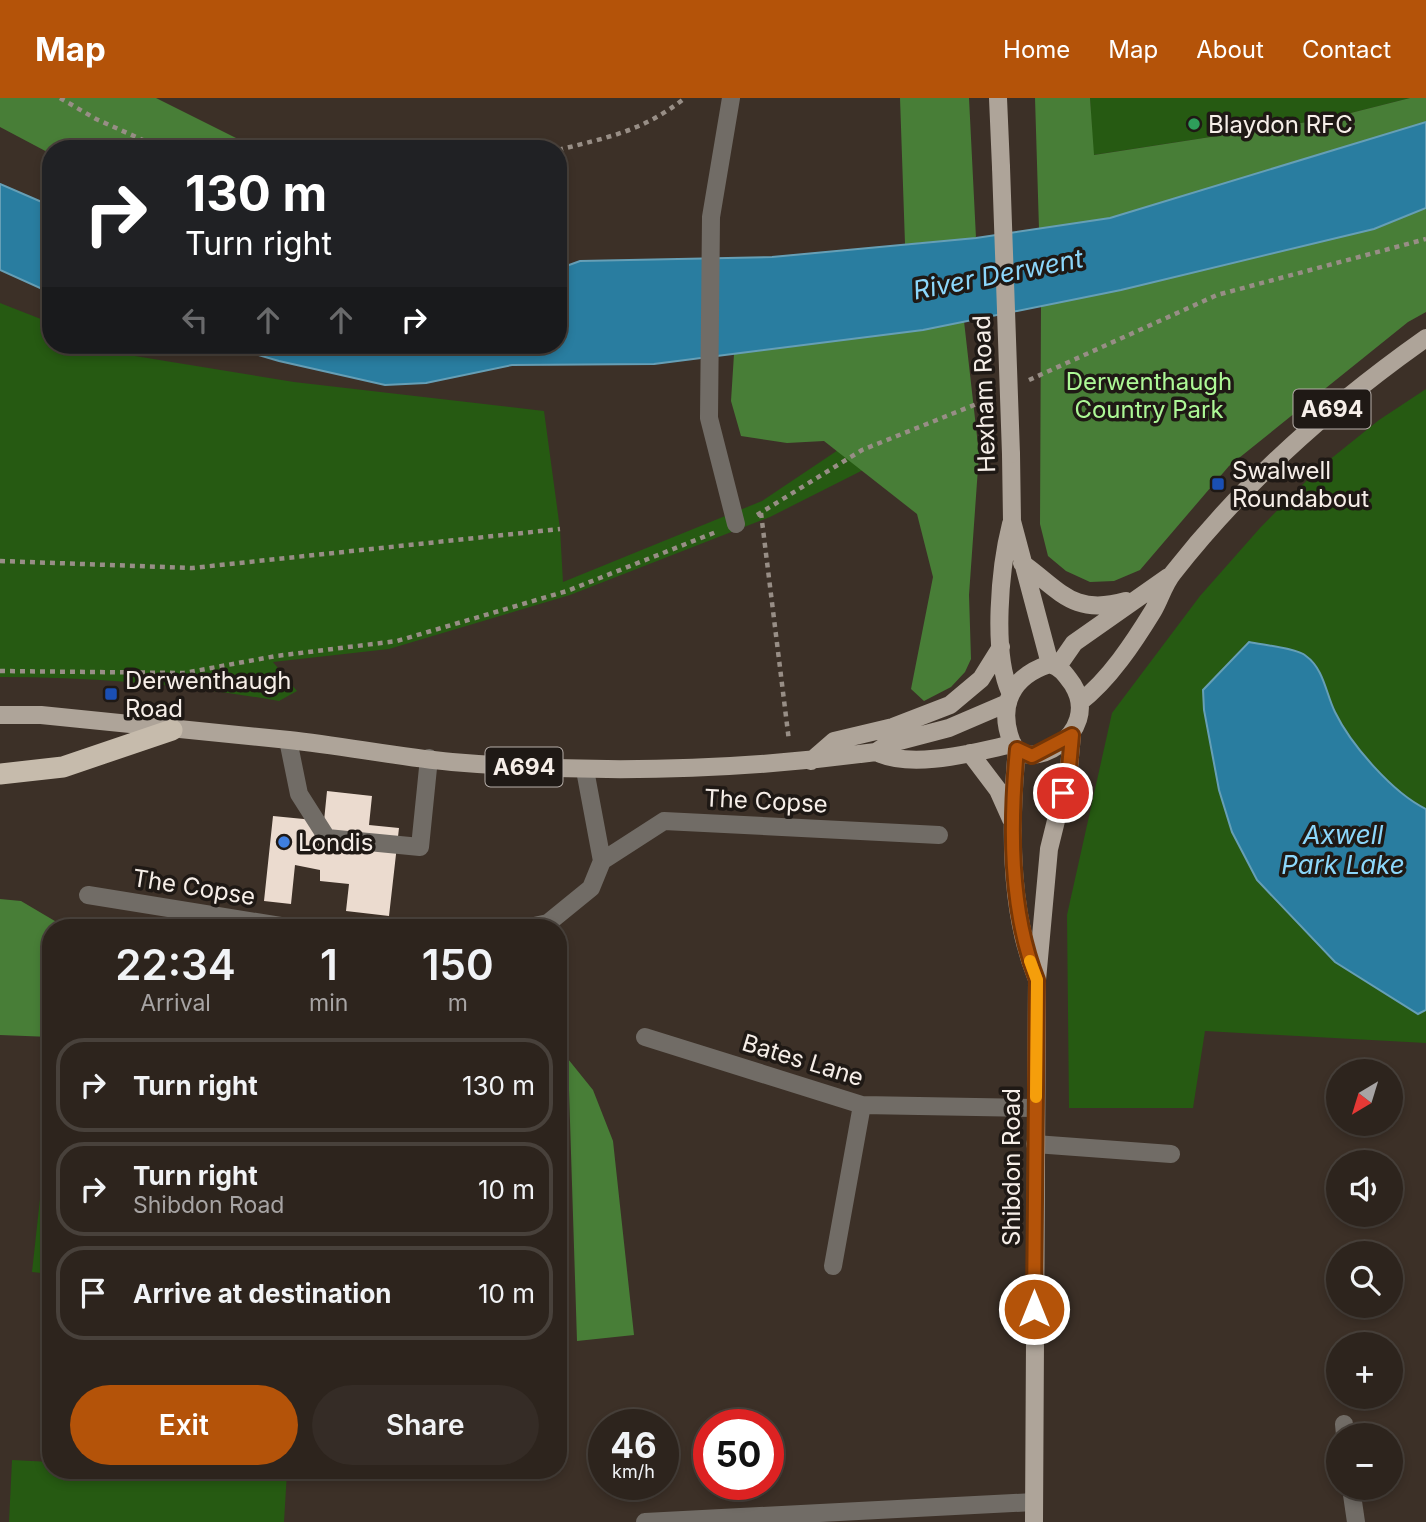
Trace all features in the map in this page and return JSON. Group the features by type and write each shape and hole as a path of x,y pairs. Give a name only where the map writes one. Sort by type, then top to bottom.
{"highway":[{"path":"0,774 63,766 172,730"}],"main road":[{"name":"Hexham Road","path":"998,98 1012,521 1022,563 1054,665"},
{"name":"A694","path":"1080,702 1096,689 1144,622 1170,576 1245,489 1304,432 1365,382 1426,338"},
{"name":"Hexham Road","path":"1008,698 1001,672 1002,558 1012,521"},
{"path":"1022,563 1068,600 1081,606 1112,605 1135,598"},
{"name":"A694","path":"0,715 41,715 288,740 429,758 585,770 726,768 811,761 876,752 888,744 949,728 1008,698 1024,677 1054,665 1073,643 1170,576"},
{"path":"811,761 834,741 893,727 950,705 981,679 1001,647"},
{"path":"1054,665 1075,689 1080,702 1077,727 1072,735"},
{"path":"1008,698 1015,747"},
{"name":"A694","path":"876,752 890,758 1015,747 1032,756 1072,735"},
{"name":"Shibdon Road","path":"1034,1522 1037,980 1044,930 1045,874 1054,824 1069,768 1072,735"},
{"name":"Shibdon Road","path":"1015,747 1012,823 1026,951 1037,980"},
{"path":"970,753 998,790 1012,823"}],"street":[{"path":"731,98 711,217 709,418 736,524"},
{"path":"288,740 299,794 327,838 420,847 429,758"},
{"path":"585,770 602,862"},
{"name":"The Copse","path":"553,919 590,888 602,862 664,821 939,835"},
{"name":"The Copse","path":"88,895 237,919"},
{"name":"Bates Lane","path":"645,1037 862,1105 1035,1108"},
{"path":"834,1266 862,1105"},
{"path":"1035,1144 1171,1154"},
{"path":"1353,1500 1356,1522"},
{"path":"645,1522 1034,1502"}],"path":[{"path":"60,98 96,119 143,140"},
{"path":"567,148 628,132 658,119 685,98"},
{"path":"1026,382 1217,295 1426,239"},
{"path":"0,671 184,673 276,656 397,641 567,591 736,524 761,513 862,450 1001,393"},
{"path":"761,513 791,763"},
{"path":"0,561 192,568 560,529"}],"green space":[{"path":"0,98 156,98 240,140 42,140 42,149 0,127"},
{"path":"900,98 969,98 976,238 905,244"},
{"path":"1035,98 1090,98 1094,155 1327,119 1410,98 1426,98 1426,122 1110,218 1039,229"},
{"name":"Blaydon RFC","path":"1090,98 1410,98 1327,119 1093,155"},
{"name":"Derwenthaugh Country Park","path":"1426,208 1426,312 1408,322 1229,466 1140,570 1114,581 1090,582 1066,571 1048,556 1040,524 1041,306 1121,290 1374,229"},
{"path":"0,303 42,319 42,354 130,354 294,382 544,411 560,529 563,582 762,501 850,442 875,464 770,517 570,595 389,649 273,662 297,691 279,701 140,683 0,677"},
{"path":"964,321 979,454 969,595 971,659 965,672 951,687 924,701 911,689 933,577 917,514 824,441 787,443 741,436 731,401 734,354 923,330"},
{"path":"1426,389 1426,1043 1205,1031 1193,1108 1069,1108 1067,915 1112,713 1200,596 1260,528 1318,469 1379,420"},
{"path":"0,899 21,901 51,919 42,919 42,1037 0,1035"},
{"path":"568,1059 593,1090 613,1141 634,1335 577,1341"},
{"path":"42,1180 42,1273 32,1272"},
{"path":"12,1460 42,1462 42,1479 287,1479 284,1522 9,1522"}],"water":[{"name":"River Derwent","path":"1426,122 1426,208 1374,229 1121,290 923,330 654,364 512,365 426,383 385,385 255,354 567,354 567,266 580,261 772,257 976,238 1110,218"},
{"path":"0,184 42,202 42,289 0,270"},
{"name":"Axwell Park Lake","path":"1249,642 1302,653 1312,661 1321,675 1335,712 1351,739 1387,780 1413,802 1426,809 1426,1010 1418,1014 1335,962 1257,880 1232,832 1219,790 1204,710 1203,690"}],"building":[{"path":"327,791 372,796 369,825 399,828 389,916 346,911 349,884 320,881 320,870 295,865 291,904 264,901 273,816 324,821"}],"slow traffic":[{"path":"1030,961 1037,980 1036,1097"}],"place":[{"name":"Blaydon RFC","path":"1194,124"},
{"name":"Swalwell Roundabout","path":"1218,484"},
{"name":"Derwenthaugh Road","path":"111,694"},
{"name":"Londis","path":"284,842"}],"route":[{"path":"1034,1309 1037,980 1026,951 1018,893 1012,823 1017,749 1024,755 1032,756 1072,735 1063,793"}]}
